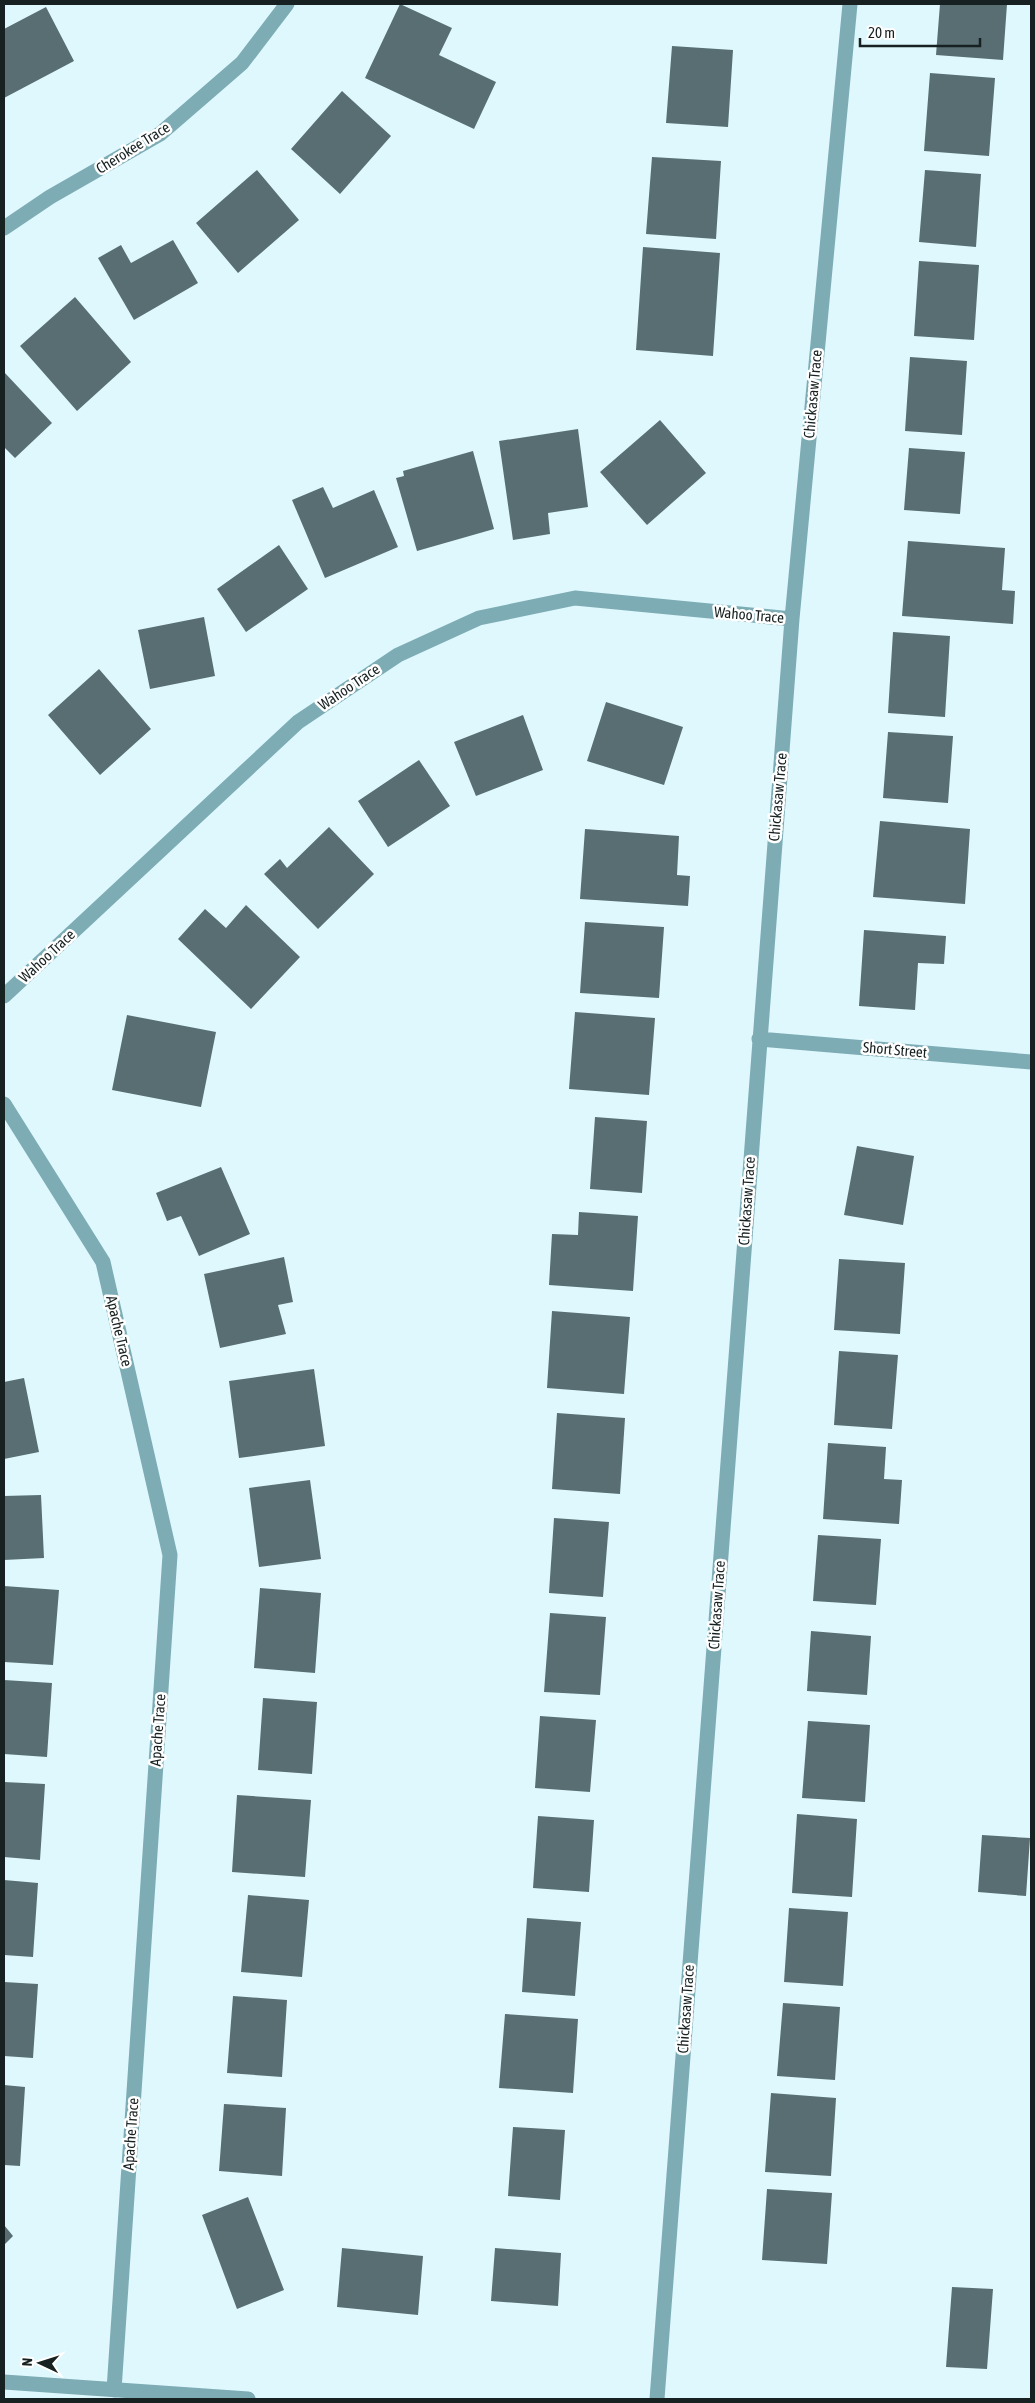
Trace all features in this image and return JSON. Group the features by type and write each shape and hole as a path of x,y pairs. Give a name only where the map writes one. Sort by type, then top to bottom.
{"street":[{"name":"Cherokee Trace","path":"4,228 50,197 160,134 242,64 286,4"},
{"name":"Chickasaw Trace","path":"657,2399 792,619 850,4"},
{"name":"Wahoo Trace","path":"4,996 298,722 398,654 479,618 575,598 792,619"},
{"name":"Short Street","path":"759,1039 1031,1062"},
{"name":"Apache Trace","path":"4,1104 103,1262 170,1555 114,2390"},
{"path":"4,2382 248,2399"}],"building":[{"path":"400,4 452,28 439,55 496,82 474,129 365,78"},
{"path":"940,4 1007,4 1003,60 936,55"},
{"path":"46,7 74,61 4,98 4,29"},
{"path":"672,46 733,50 728,127 666,123"},
{"path":"930,73 995,78 989,156 924,151"},
{"path":"342,91 391,136 340,194 291,149"},
{"path":"652,157 721,161 716,239 646,234"},
{"path":"257,170 299,220 238,273 196,223"},
{"path":"925,170 981,174 976,247 919,242"},
{"path":"173,240 198,283 134,320 98,258 121,245 131,263"},
{"path":"643,247 720,253 713,356 636,350"},
{"path":"919,261 979,265 974,340 914,336"},
{"path":"75,297 131,362 77,411 20,346"},
{"path":"910,357 967,361 962,435 905,431"},
{"path":"4,372 52,423 15,458 4,447"},
{"path":"660,420 706,473 647,525 600,472"},
{"path":"578,429 588,507 548,513 550,534 513,540 499,441"},
{"path":"909,448 965,452 960,514 904,510"},
{"path":"473,451 494,529 417,551 396,478 404,476 403,471"},
{"path":"323,487 333,508 374,490 398,547 325,578 292,500"},
{"path":"908,541 1005,548 1002,590 1015,591 1013,624 902,616"},
{"path":"279,545 308,589 246,632 217,589"},
{"path":"204,617 215,676 150,689 138,630"},
{"path":"893,632 950,636 945,717 888,713"},
{"path":"99,669 151,729 100,775 48,715"},
{"path":"606,702 683,727 664,785 587,761"},
{"path":"523,715 543,770 476,796 454,742"},
{"path":"888,732 953,736 948,803 883,798"},
{"path":"419,760 450,806 388,847 358,801"},
{"path":"880,821 970,829 965,904 873,897"},
{"path":"329,827 374,874 318,929 264,874 280,859 287,868"},
{"path":"585,829 679,836 677,875 690,876 688,906 580,899"},
{"path":"246,905 300,957 251,1009 178,939 205,909 226,928"},
{"path":"585,922 664,927 659,998 580,993"},
{"path":"864,930 946,936 944,964 918,963 915,1010 859,1006"},
{"path":"575,1012 655,1018 649,1095 569,1089"},
{"path":"127,1015 216,1032 201,1107 112,1090"},
{"path":"595,1117 647,1121 642,1193 590,1189"},
{"path":"857,1146 914,1156 903,1225 844,1215"},
{"path":"221,1167 250,1234 199,1256 181,1216 167,1221 156,1193"},
{"path":"579,1212 638,1216 633,1291 549,1285 552,1234 578,1235"},
{"path":"284,1257 293,1302 278,1305 286,1334 220,1348 204,1274"},
{"path":"839,1259 905,1263 900,1334 834,1330"},
{"path":"552,1311 630,1317 624,1394 547,1388"},
{"path":"839,1351 898,1355 892,1429 834,1425"},
{"path":"314,1369 325,1446 239,1458 229,1381"},
{"path":"24,1378 39,1452 4,1459 4,1382"},
{"path":"557,1413 625,1418 620,1494 552,1489"},
{"path":"828,1443 886,1447 884,1479 902,1480 899,1524 823,1519"},
{"path":"310,1480 321,1559 259,1567 249,1488"},
{"path":"41,1495 44,1558 4,1560 4,1496"},
{"path":"554,1518 609,1522 603,1597 549,1593"},
{"path":"818,1535 881,1539 876,1605 813,1601"},
{"path":"4,1586 59,1590 53,1665 4,1662"},
{"path":"260,1588 321,1593 315,1673 254,1668"},
{"path":"550,1613 606,1617 600,1695 544,1692"},
{"path":"811,1631 871,1636 867,1695 807,1691"},
{"path":"4,1680 52,1683 47,1757 4,1754"},
{"path":"263,1698 317,1702 312,1774 258,1770"},
{"path":"540,1716 596,1720 590,1792 535,1788"},
{"path":"808,1721 870,1725 865,1802 802,1798"},
{"path":"4,1782 45,1784 40,1860 4,1857"},
{"path":"237,1795 311,1800 305,1877 232,1872"},
{"path":"797,1814 857,1819 852,1897 792,1893"},
{"path":"538,1816 594,1820 589,1892 533,1888"},
{"path":"982,1835 1030,1838 1026,1896 978,1892"},
{"path":"4,1880 38,1883 33,1957 4,1955"},
{"path":"248,1895 309,1900 302,1977 241,1972"},
{"path":"789,1908 848,1912 843,1986 784,1982"},
{"path":"527,1918 581,1922 575,1996 522,1992"},
{"path":"4,1982 38,1984 33,2058 4,2056"},
{"path":"233,1996 287,2000 282,2077 227,2073"},
{"path":"783,2003 840,2007 835,2080 777,2076"},
{"path":"505,2014 578,2019 573,2093 499,2088"},
{"path":"4,2085 25,2087 20,2166 4,2165"},
{"path":"771,2093 836,2098 831,2176 765,2172"},
{"path":"224,2104 286,2108 282,2176 219,2171"},
{"path":"513,2127 565,2130 560,2200 508,2196"},
{"path":"767,2189 832,2193 827,2264 762,2260"},
{"path":"248,2197 284,2290 237,2309 202,2215"},
{"path":"4,2225 13,2236 4,2245"},
{"path":"342,2248 423,2256 418,2315 337,2307"},
{"path":"495,2248 561,2253 558,2306 491,2301"},
{"path":"952,2287 993,2289 987,2369 946,2367"}]}
